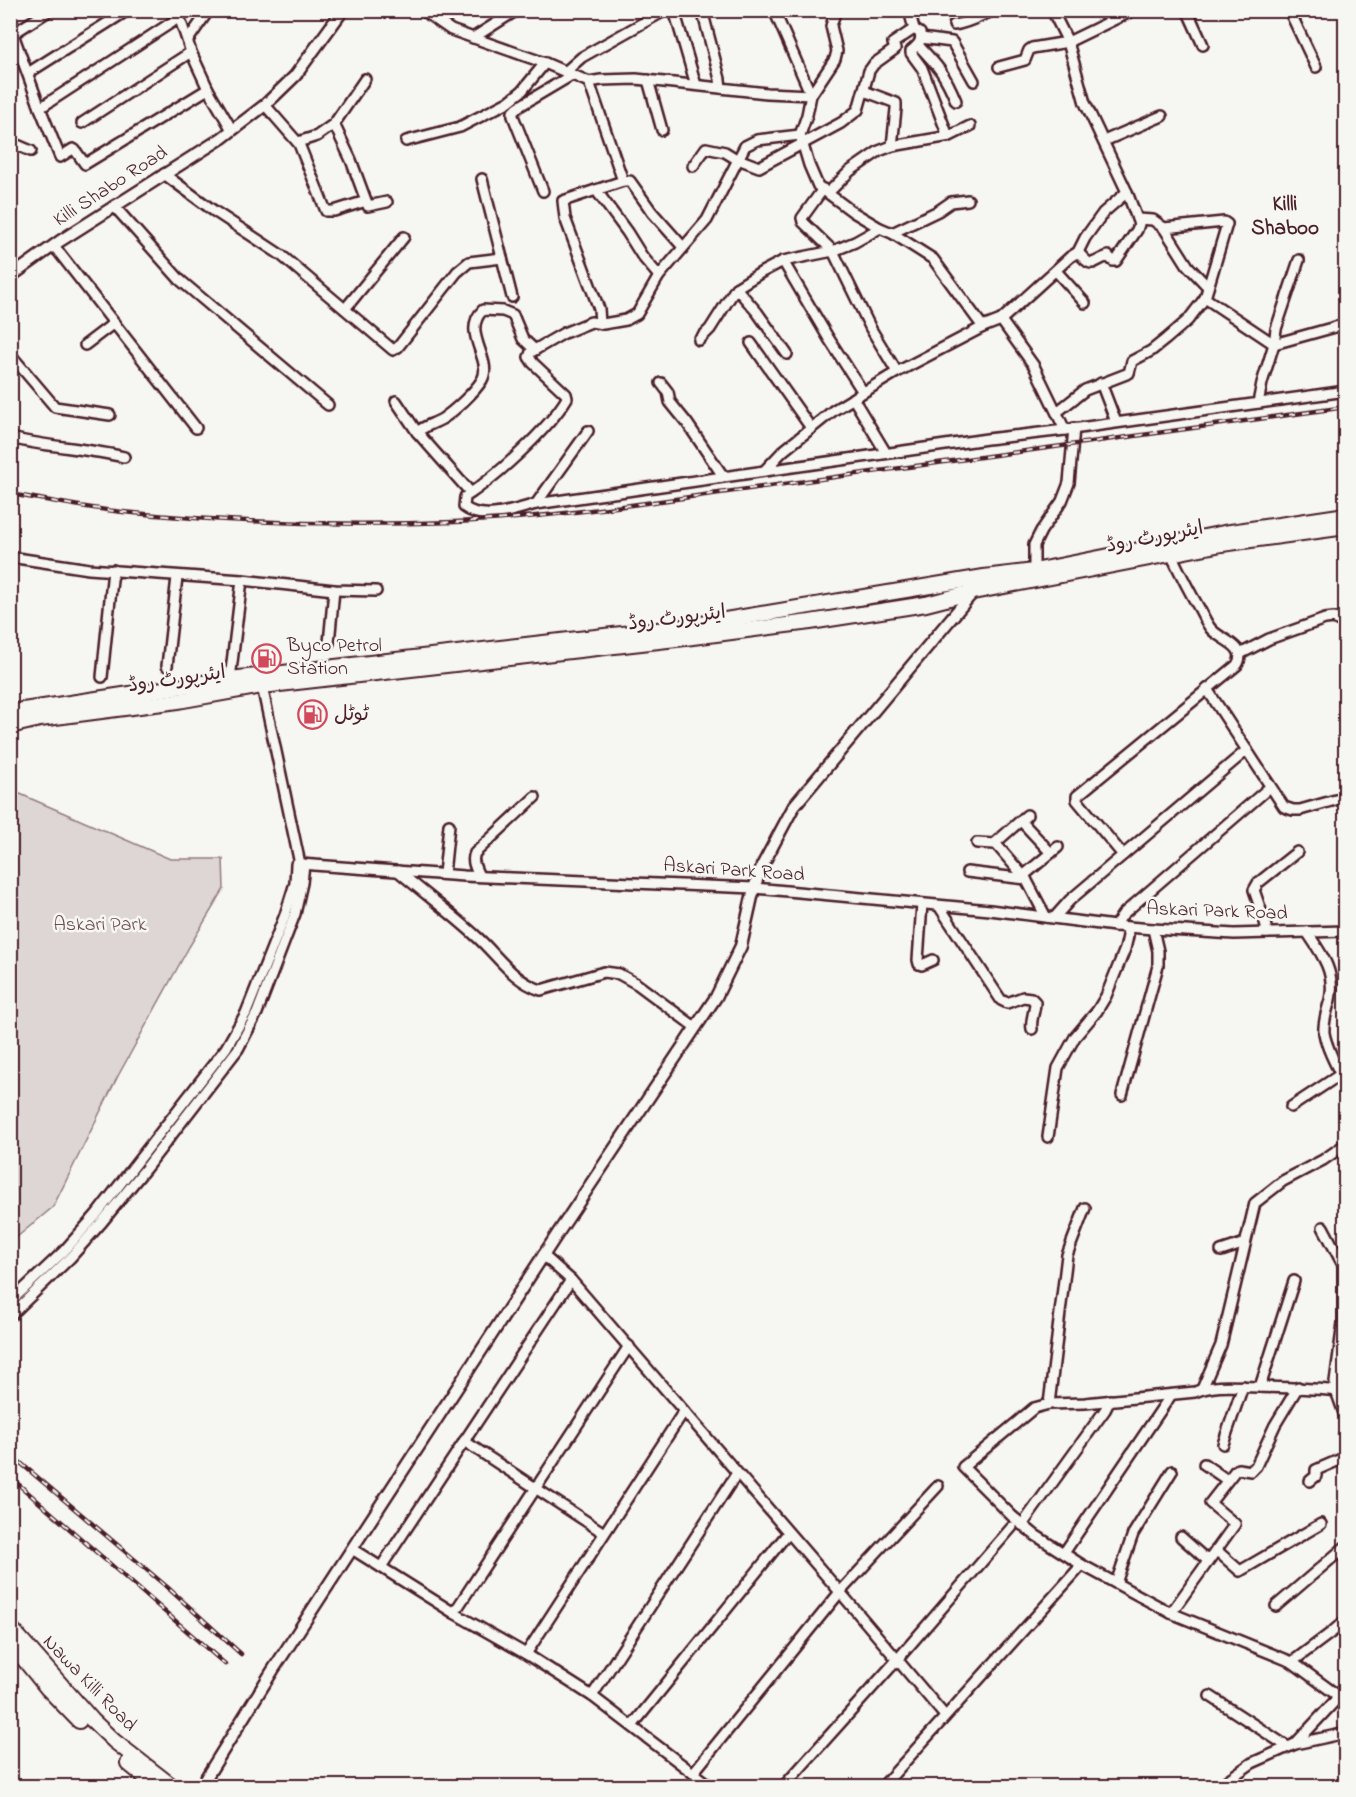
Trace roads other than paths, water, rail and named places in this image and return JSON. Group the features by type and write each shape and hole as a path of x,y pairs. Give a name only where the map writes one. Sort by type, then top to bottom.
{"main road":[{"name":"ایئرپورٹ روڈ","path":"10,712 230,679 683,627 984,577 1034,571 1224,533 1346,515"},
{"name":"ایئرپورٹ روڈ","path":"10,726 40,718 178,701 262,686 685,638 916,606 974,592 1221,544 1346,526"},
{"name":"Nawa Killi Road","path":"10,1627 92,1720 172,1786"},
{"name":"Nawa Killi Road","path":"10,1642 48,1689 84,1725 156,1786"}],"street":[{"path":"51,10 12,29 60,157 73,149 85,164 208,89"},
{"path":"28,73 128,10"},
{"path":"188,40 209,10"},
{"name":"Killi Shabo Road","path":"10,277 266,105 295,76 343,10"},
{"path":"422,10 451,30 545,63 589,82 648,80 767,93 811,95"},
{"path":"543,191 513,112 568,73 582,57 666,10"},
{"path":"674,10 696,85"},
{"path":"702,10 721,88"},
{"path":"774,10 811,95"},
{"path":"836,10 831,26 837,51 835,59 811,95 802,138 809,165 818,186 853,212 892,233 933,260 983,327"},
{"path":"909,10 914,29 920,33 920,41 947,79 956,101"},
{"path":"954,25 973,21 993,10"},
{"path":"1034,10 1047,10"},
{"path":"1052,10 1068,42 1085,103 1127,192 1139,224 1116,261 1108,256 1090,264 1078,252"},
{"path":"999,67 1025,60 1032,48 1068,42 1134,10"},
{"path":"1187,10 1203,45"},
{"path":"1289,10 1316,67"},
{"path":"473,38 515,11"},
{"path":"40,108 179,14 191,52 208,89 232,130"},
{"path":"693,166 706,148 725,152 759,167 774,160 802,138 840,123 858,110 869,71 874,64 895,48 893,43 914,29"},
{"path":"948,136 923,72 911,51 920,41 952,42 974,81"},
{"path":"82,123 191,52"},
{"path":"406,141 460,127 508,102 522,91 545,63"},
{"path":"298,142 317,136 334,124 365,79"},
{"path":"648,80 662,130"},
{"path":"589,82 623,181"},
{"path":"864,92 896,103 892,146"},
{"path":"266,105 298,142 326,211 334,211 366,201"},
{"path":"1104,141 1162,116"},
{"path":"334,124 351,160 368,206 387,202"},
{"path":"897,372 871,329 833,251 803,222 802,218 825,191 879,151 892,146 948,136 970,126"},
{"path":"802,138 757,140 745,146 707,219 659,276 637,314 626,320 591,322 564,333 531,352 529,357 533,363 566,394 567,398 533,440 465,497 464,507 478,514 496,514 536,504 723,476 1346,391"},
{"path":"10,142 31,150"},
{"path":"164,174 214,211 281,255 393,350 398,347 457,272 469,262 502,258"},
{"path":"482,179 512,297"},
{"path":"600,323 599,309 565,218 563,201 623,181 630,181 652,212 684,247"},
{"path":"596,190 642,256 659,276"},
{"path":"764,471 783,451 834,410 897,372 1001,320 1078,252 1103,213 1127,192"},
{"path":"892,233 938,212 951,202 968,200"},
{"path":"114,206 180,280 328,405"},
{"path":"1137,219 1153,220 1164,228 1188,266 1208,287"},
{"path":"1057,412 1078,395 1101,383 1129,373 1132,361 1151,351 1166,339 1188,320 1205,298 1227,224 1224,222 1164,228"},
{"path":"699,340 710,329 736,288 783,261 833,251 880,228"},
{"path":"345,309 404,237"},
{"path":"54,246 196,428"},
{"path":"1258,403 1276,329 1299,260"},
{"path":"783,261 863,392"},
{"path":"1056,271 1085,303"},
{"path":"736,288 758,312 787,354"},
{"path":"1205,298 1274,344 1346,324"},
{"path":"417,432 457,408 482,380 483,365 474,328 477,316 483,310 503,311 513,315 523,339 535,350"},
{"path":"1001,320 1034,366 1057,412 1070,429 1069,483 1062,501 1034,545 1034,571"},
{"path":"85,345 114,323"},
{"path":"751,343 812,428"},
{"path":"10,354 55,407 110,416"},
{"path":"661,383 668,392 670,402 723,476"},
{"path":"1101,383 1116,422"},
{"path":"854,398 886,453"},
{"path":"396,401 417,432 471,493"},
{"path":"536,504 588,431"},
{"path":"10,438 105,452 123,457"},
{"path":"1171,554 1182,579 1210,628 1230,642 1240,654"},
{"path":"10,557 89,569 242,580 334,590 376,591"},
{"path":"102,677 113,570"},
{"path":"167,666 177,577"},
{"path":"201,1786 273,1670 543,1255 716,997 741,946 754,888 762,866 794,806 974,592 984,577"},
{"path":"230,679 242,580"},
{"path":"329,643 334,590"},
{"path":"1123,855 1077,800 1077,796 1237,665 1240,654 1269,639 1325,618 1334,618 1346,625"},
{"path":"10,1316 70,1258 102,1222 238,1049 257,1013 295,914 302,883 300,864 262,686"},
{"path":"1207,689 1282,804 1293,810 1346,797"},
{"path":"995,843 1024,878 1050,917 1247,750"},
{"path":"1115,926 1123,914 1270,787"},
{"path":"479,876 474,865 475,853 535,796"},
{"path":"967,872 1024,878 1055,850 1024,818 995,843 978,843"},
{"path":"444,874 449,825"},
{"path":"1267,933 1254,890 1257,883 1297,852"},
{"path":"10,1302 64,1251 96,1215 226,1048 246,1013 285,915 300,864"},
{"name":"Askari Park Road","path":"300,864 479,876 754,888 990,910 1153,929 1234,934 1346,931"},
{"path":"398,871 478,937 515,976 531,987 541,990 604,972 619,974 637,984 695,1027"},
{"path":"922,904 918,960 922,965 933,960"},
{"path":"939,906 1001,1000 1007,1003 1023,997 1031,998 1035,1002 1035,1010 1030,1023 1032,1029"},
{"path":"1048,1137 1058,1068 1075,1037 1097,1011 1106,996 1125,950 1128,927"},
{"path":"1122,1095 1158,966 1158,951 1153,929"},
{"path":"1307,932 1330,969 1332,987 1324,1031 1346,1085"},
{"path":"1291,1107 1341,1074"},
{"path":"1203,1389 1221,1346 1256,1203 1283,1182 1323,1160 1346,1144"},
{"path":"1049,1404 1067,1255 1085,1208"},
{"path":"1323,1227 1343,1265"},
{"path":"1221,1251 1245,1243"},
{"path":"1346,1252 1343,1265 1343,1323 1335,1382 1346,1419"},
{"path":"543,1255 572,1280 945,1716"},
{"path":"381,1567 572,1280"},
{"path":"1260,1387 1294,1281"},
{"path":"454,1613 629,1346"},
{"path":"1292,1746 1335,1701 1337,1695 1292,1662 1171,1613 1082,1565 1017,1526 963,1467 1034,1408 1049,1404 1171,1395 1203,1389 1243,1386 1298,1387 1336,1391"},
{"path":"1223,1444 1243,1386"},
{"path":"1171,1613 1235,1524 1210,1503 1238,1469 1251,1471 1256,1466 1275,1425 1298,1387"},
{"path":"1064,1553 1171,1395"},
{"path":"784,1786 1017,1526 1105,1410 1110,1400"},
{"path":"526,1653 684,1411"},
{"path":"1346,1425 1344,1436 1346,1443"},
{"path":"464,1441 604,1533"},
{"path":"1310,1480 1316,1476 1316,1470 1346,1457"},
{"path":"1204,1464 1227,1480"},
{"path":"1116,1583 1133,1534 1172,1471"},
{"path":"592,1696 736,1473"},
{"path":"693,1773 840,1592 938,1486"},
{"path":"1216,1550 1240,1571 1321,1524"},
{"path":"632,1726 788,1533"},
{"path":"1181,1537 1209,1561"},
{"path":"1276,1606 1346,1546"},
{"path":"352,1549 454,1613 526,1653 592,1696 710,1786"},
{"path":"883,1786 1082,1565"},
{"path":"1292,1662 1346,1620"},
{"path":"1210,1696 1292,1746"},
{"path":"1219,1786 1252,1763 1292,1746 1346,1732"}],"railway":[{"path":"10,494 109,510 206,519 330,523 482,521 615,507 1346,407"},
{"path":"10,1454 167,1587 241,1654"},
{"path":"10,1477 225,1664"}],"place":[{"name":"Byco Petrol Station","path":"266,658"},
{"name":"ٹوٹل","path":"313,715"}],"district":[{"name":"Killi Shaboo","path":"1285,217"}],"park label":[{"name":"Askari Park","path":"100,925"}]}
